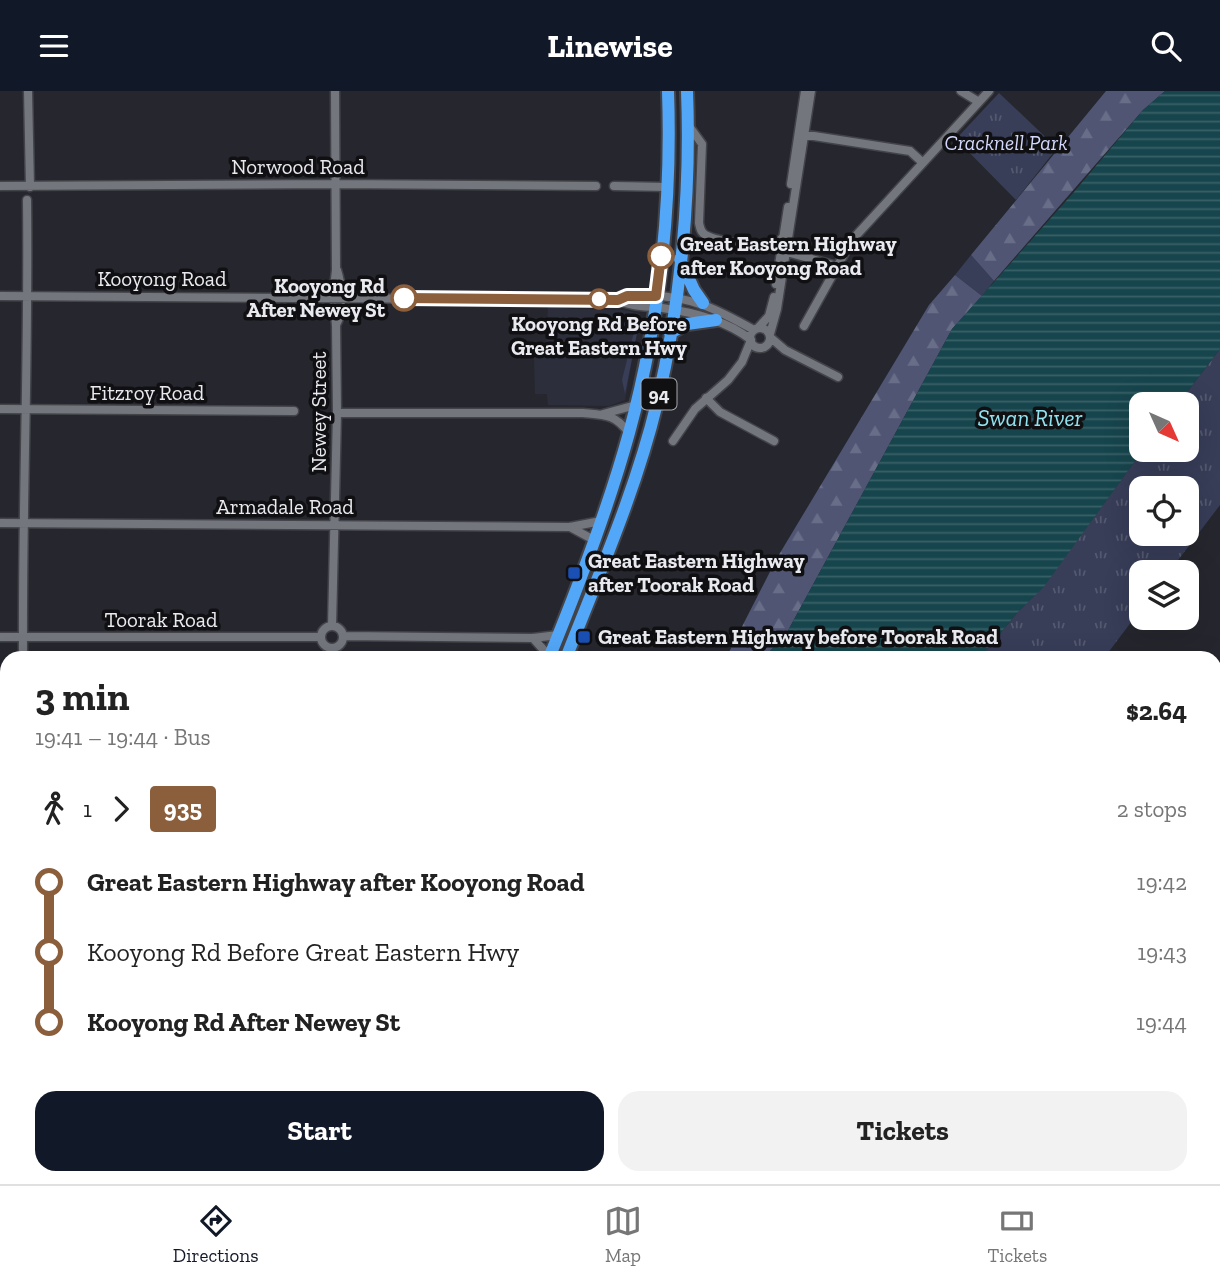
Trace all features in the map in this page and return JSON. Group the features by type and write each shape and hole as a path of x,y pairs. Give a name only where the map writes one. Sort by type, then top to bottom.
{"highway":[{"name":"94","path":"551,651 601,520 636,405 655,301 667,187 668,91"},
{"name":"94","path":"569,651 638,468 657,402 680,258 685,201 687,91"},
{"path":"680,258 694,290 704,303"},
{"path":"670,333 687,324 716,320"}],"street":[{"path":"28,91 30,187"},
{"name":"Newey Street","path":"332,626 337,413 336,325 340,318 337,297 335,91"},
{"path":"742,362 762,348 770,336 777,309 802,134 805,91"},
{"path":"673,441 692,413 728,380 742,362 753,334 769,316 784,251 783,237 811,91"},
{"path":"961,91 979,102"},
{"path":"804,326 852,240 989,91"},
{"path":"687,124 702,144 701,231 716,239 765,247 774,245 783,237"},
{"path":"802,134 910,151 922,162"},
{"name":"Norwood Road","path":"0,186 596,186"},
{"path":"614,186 667,187"},
{"path":"23,651 22,523 27,409 27,200"},
{"path":"784,251 837,265"},
{"name":"Kooyong Road","path":"0,296 337,297 618,300 628,305 655,301 674,303"},
{"path":"674,303 704,303 753,334"},
{"path":"674,303 753,334 765,329 785,350 838,377"},
{"path":"753,334 754,346 785,350"},
{"path":"706,398 720,412 774,441"},
{"path":"603,414 636,405"},
{"name":"Fitzroy Road","path":"0,409 294,411"},
{"path":"337,413 583,412 603,414 619,420 629,433"},
{"name":"Armadale Road","path":"0,523 570,527 601,520"},
{"name":"Armadale Road","path":"570,527 594,540"},
{"path":"331,651 321,638 326,628 332,626 341,630 343,636 334,651"},
{"path":"343,636 533,638 558,635"},
{"name":"Toorak Road","path":"0,637 321,638"},
{"path":"533,638 544,651"}],"shaded area":[{"path":"548,305 572,309 624,310 640,314 625,400 609,406 548,405 547,394 535,394 534,355 546,354"}],"green space":[{"path":"1106,91 1165,91 1143,110 994,281 971,255"},
{"name":"Cracknell Park","path":"999,93 1057,148 1016,200 956,139"},
{"path":"971,255 994,281 982,296 955,275"},
{"path":"955,275 982,296 952,329 785,636 770,651 730,651 777,558 929,305"},
{"path":"638,316 640,318 625,394 622,380"},
{"path":"1220,349 1220,505 1199,533 1199,476 1129,476 1129,546 1189,546 1178,560 1129,560 1129,625 1109,651 986,651 1043,587 1134,462 1199,462 1199,392 1187,392"}],"water":[{"name":"Swan River","path":"1165,91 1220,91 1220,349 1187,392 1129,392 1129,462 1134,462 1043,588 1017,613 986,651 770,651 785,636 952,329 1143,110"}],"bus line":[{"name":"935","path":"404,298 618,300 627,296 656,296 661,256"}],"place":[{"name":"Great Eastern Highway after Kooyong Road","path":"661,256"},
{"name":"Kooyong Rd After Newey St","path":"404,298"},
{"name":"Kooyong Rd Before Great Eastern Hwy","path":"599,299"},
{"name":"Great Eastern Highway after Toorak Road","path":"574,573"},
{"name":"Great Eastern Highway before Toorak Road","path":"584,637"}]}
